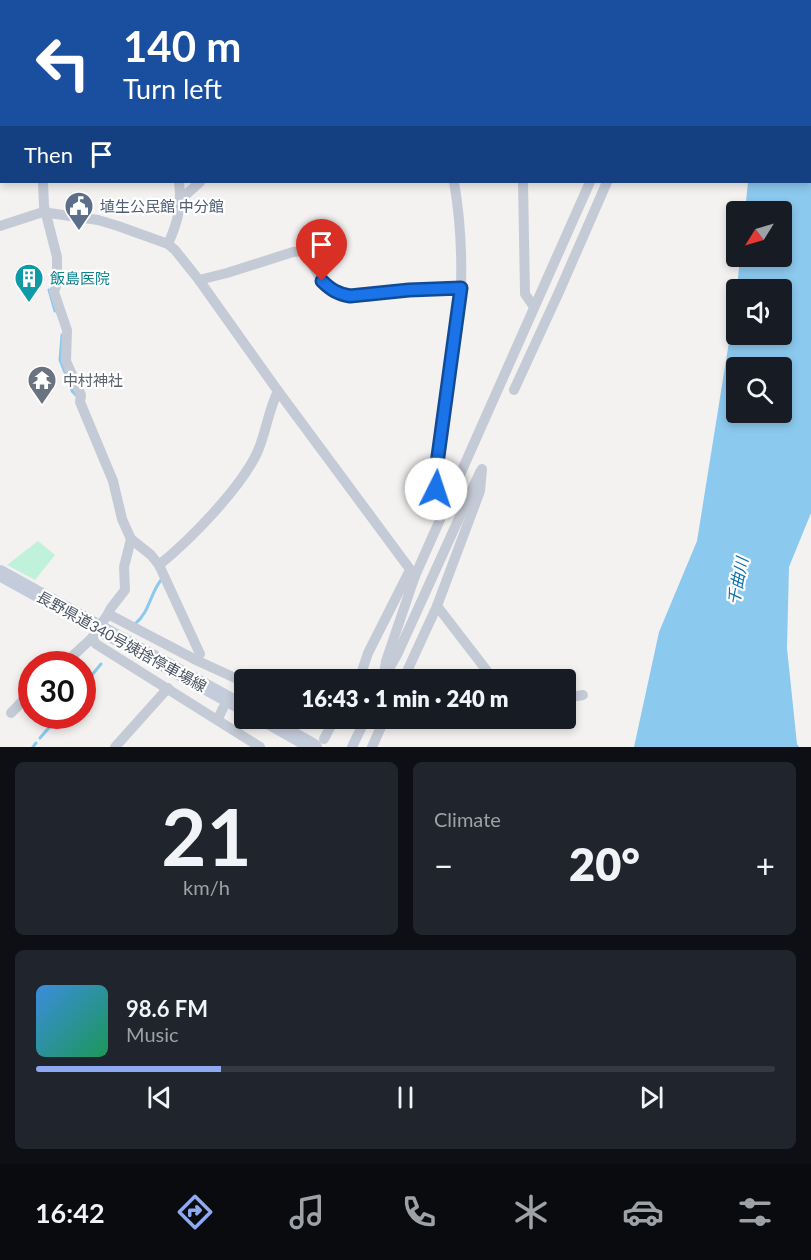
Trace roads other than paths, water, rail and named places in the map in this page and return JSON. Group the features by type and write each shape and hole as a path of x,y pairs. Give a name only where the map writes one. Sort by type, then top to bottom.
{"main road":[{"name":"長野県道340号姨捨停車場線","path":"0,573 234,702"},
{"path":"288,729 319,743"}],"street":[{"path":"43,183 44,206 57,257 57,283 54,292 67,330 66,361 81,395 80,402 113,481 122,519 131,539 151,555 159,565 200,654"},
{"path":"168,244 173,234 182,199 179,183"},
{"path":"182,199 199,183"},
{"path":"439,521 436,507 436,471 461,288 459,210 454,183"},
{"path":"524,183 525,294 534,307"},
{"path":"363,669 368,653 439,521 590,183"},
{"path":"514,390 607,183"},
{"path":"0,226 46,212 98,220 168,244 199,280 412,573"},
{"path":"199,280 293,252 304,251 322,281 330,290 340,295 360,297 409,290 461,288"},
{"path":"159,565 186,543 248,469 257,453 272,403 278,391"},
{"path":"389,669 482,469 480,490 437,606 408,669"},
{"path":"77,651 100,627 111,608 126,590 124,567 131,539"},
{"path":"385,669 412,573"},
{"path":"437,606 486,669"},
{"path":"100,627 198,661 234,677"},
{"path":"100,627 96,644 260,747"},
{"path":"115,747 168,688"},
{"path":"576,696 583,695"},
{"path":"11,713 18,706"},
{"path":"218,719 223,708"},
{"path":"319,743 328,729"},
{"path":"352,747 361,729"},
{"path":"372,747 380,729"}],"water":[{"name":"千曲川","path":"748,183 811,183 811,513 789,567 787,648 799,747 634,747 659,632 697,541 726,360 726,423 792,423 792,357 727,357 728,345 792,345 792,279 738,279 739,267 792,267 792,201 746,201"}],"waterway":[{"path":"49,290 55,311"},
{"path":"62,335 60,360 66,375"},
{"path":"71,386 72,391 78,397"},
{"path":"135,624 140,620 161,580"},
{"path":"96,670 101,664"},
{"path":"40,738 48,729"},
{"path":"33,747 36,743"}],"place":[{"name":"埴生公民館 中分館","path":"79,232"},
{"name":"飯島医院","path":"29,304"},
{"name":"中村神社","path":"42,406"}]}
